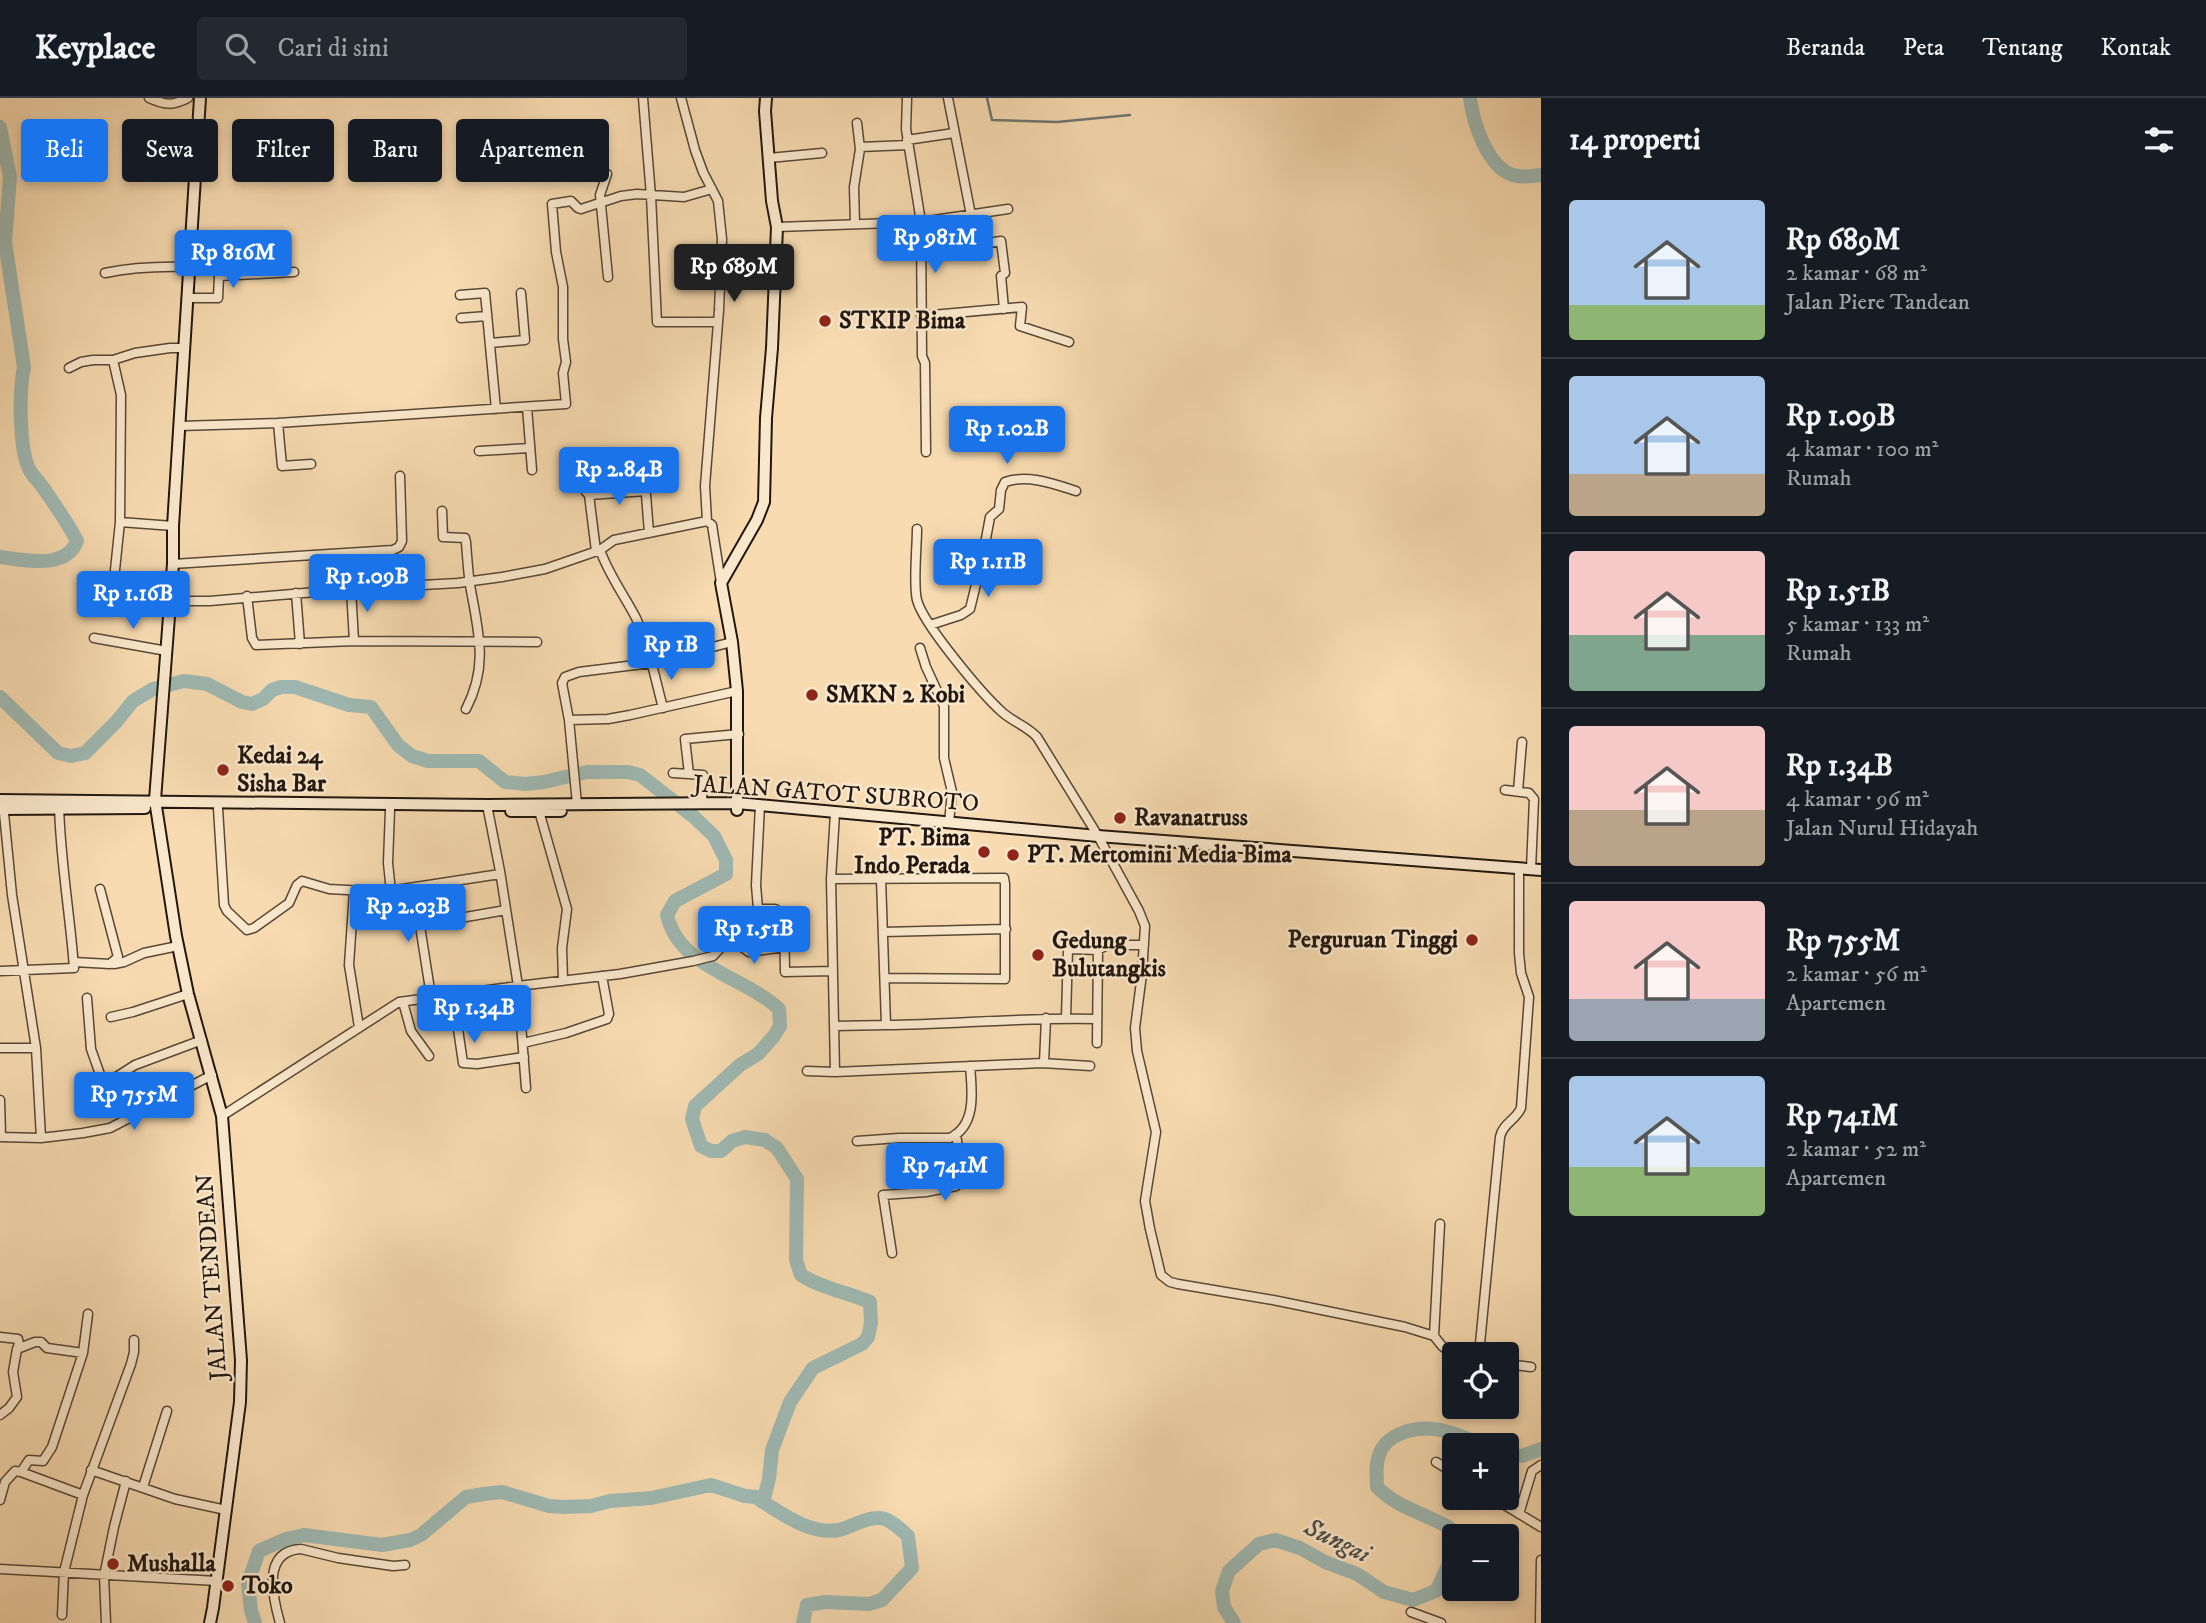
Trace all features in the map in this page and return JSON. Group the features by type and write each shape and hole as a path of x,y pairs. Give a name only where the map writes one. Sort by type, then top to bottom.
{"street":[{"path":"149,98 172,105 188,98"},
{"name":"JALAN TENDEAN","path":"200,98 156,804 188,994 222,1116 241,1360 240,1402 210,1623"},
{"path":"643,98 657,322 718,322"},
{"path":"681,98 695,150 720,214 722,239 705,486 707,522"},
{"path":"721,583 757,520 764,502 777,227 772,201 766,98"},
{"path":"907,98 907,143 921,222 926,453"},
{"path":"948,98 971,215"},
{"path":"855,224 855,187 860,147 857,122"},
{"path":"860,147 907,143 954,133"},
{"path":"769,158 822,153"},
{"path":"604,182 600,191 608,277"},
{"path":"179,426 278,423 566,404 563,373 566,362 563,287 556,252 552,204 571,201 581,209 629,195 684,197 712,189"},
{"path":"777,227 921,222 1008,209"},
{"path":"956,248 1001,241 1005,273 1002,276 1004,309"},
{"path":"105,273 155,266 190,267"},
{"path":"188,299 218,298 219,276 294,272"},
{"path":"460,295 485,293 496,409"},
{"path":"490,343 525,340 521,293"},
{"path":"921,316 1022,307 1020,326 1069,342"},
{"path":"461,318 487,316"},
{"path":"69,368 81,362 113,360 135,353 185,348"},
{"path":"113,360 121,395 120,522 115,570"},
{"path":"527,407 532,470"},
{"path":"278,423 282,466 311,464"},
{"path":"479,452 530,448"},
{"path":"592,473 644,469 649,533"},
{"path":"583,475 598,550 637,620 663,708"},
{"path":"173,564 393,550 399,547 402,541 400,476"},
{"path":"930,625 964,614 970,609 990,517 999,509 1004,483 1010,480 1031,480 1076,491"},
{"path":"589,495 646,491"},
{"path":"442,511 443,537 465,538 480,643 478,679 466,709"},
{"path":"120,522 173,526"},
{"path":"170,601 209,601 247,596 470,582 545,569 598,550 614,540 707,522 712,525 732,642 739,734 737,807"},
{"path":"917,529 916,599 930,625 1000,710 1030,729 1037,737 1100,839 1145,926 1135,1028 1137,1051 1156,1132 1145,1201 1161,1275 1178,1284 1285,1302 1405,1327 1434,1336 1442,1346"},
{"path":"351,589 354,641"},
{"path":"296,593 300,644"},
{"path":"247,596 254,645 354,641 537,642"},
{"path":"94,638 167,651"},
{"path":"577,799 569,720 562,683 565,677 579,672 651,663 732,642"},
{"path":"920,648 944,706 944,758 952,792 949,823"},
{"path":"569,720 608,719 737,691"},
{"path":"689,774 685,738 739,734"},
{"path":"1518,791 1522,742"},
{"path":"673,773 703,775 699,805"},
{"path":"1505,790 1529,793 1534,799 1538,871"},
{"name":"JALAN GATOT SUBROTO","path":"156,804 218,808 345,806 390,810 488,808 577,799 676,805"},
{"path":"2,805 12,895 36,1048 41,1138"},
{"name":"JALAN GATOT SUBROTO","path":"2,805 345,806 539,811 699,805 949,823 1100,839 1538,871"},
{"path":"0,971 74,968 59,805"},
{"path":"218,808 224,905 245,929 254,928 289,903 297,885 302,881 329,889 391,892 500,874"},
{"path":"488,808 518,986 526,1088"},
{"path":"760,809 757,905 760,910 775,909 784,914 785,972 832,971"},
{"path":"390,810 388,863 391,892"},
{"path":"539,811 567,909 562,948 563,981"},
{"path":"835,815 831,879 835,1072"},
{"name":"JALAN GATOT SUBROTO","path":"835,815 1518,873 1538,871"},
{"path":"1480,1342 1500,1137 1504,1126 1521,1108 1529,997 1521,973 1519,953 1518,873"},
{"path":"831,879 1004,877 1005,979 886,978"},
{"path":"881,879 886,1025"},
{"path":"414,888 431,996"},
{"path":"100,889 119,955 117,960 110,964"},
{"path":"354,891 349,965 359,1027"},
{"path":"0,895 12,895"},
{"path":"420,925 506,909"},
{"path":"883,932 1006,929"},
{"path":"222,1116 402,1002 431,996 662,968 713,956 728,940 749,952 785,947"},
{"path":"1066,1018 1068,949 1098,950 1107,945 1144,945"},
{"path":"74,962 124,962 144,953 178,946"},
{"path":"1097,1043 1098,950"},
{"path":"523,1043 607,1020 609,1014 602,976"},
{"path":"111,1017 188,994"},
{"path":"453,995 463,1063 477,1064 524,1058"},
{"path":"87,998 91,1049 102,1080 106,1082 135,1065 202,1040"},
{"path":"402,1002 411,1031 429,1055"},
{"path":"834,1026 946,1024 1046,1018 1097,1019"},
{"path":"1044,1063 1046,1018"},
{"path":"0,1048 36,1048"},
{"path":"807,1071 1044,1063 1090,1066"},
{"path":"857,1142 899,1138 950,1138 957,1134 970,1112 970,1066"},
{"path":"0,1100 1,1137 41,1138 110,1128 212,1075"},
{"path":"892,1253 883,1195 926,1192 956,1185 959,1154 957,1134"},
{"path":"1434,1336 1440,1224"},
{"path":"21,1472 29,1460 43,1461 52,1447 83,1353 88,1314"},
{"path":"0,1337 18,1339 19,1344 13,1372 17,1397 0,1415"},
{"path":"62,1615 64,1572 83,1495 131,1364 134,1340"},
{"path":"17,1349 41,1342 47,1348 83,1353"},
{"path":"1519,1366 1531,1367"},
{"path":"143,1487 167,1411"},
{"path":"1436,1462 1442,1466"},
{"path":"1519,1514 1532,1471 1541,1465"},
{"path":"91,1470 175,1499 226,1510"},
{"path":"0,1499 5,1482 15,1471 83,1495"},
{"path":"106,1623 104,1576 126,1481"},
{"path":"1512,1510 1541,1527"},
{"path":"280,1623 274,1601 274,1574 277,1561 290,1550 300,1549 393,1566 405,1565"},
{"path":"1540,1623 1541,1560"},
{"path":"0,1569 216,1581"},
{"path":"1411,1612 1441,1623"}],"waterway":[{"path":"987,98 992,120 1057,122 1130,115"},
{"name":"Sungai","path":"1470,98 1478,131 1496,163 1513,175 1541,175"},
{"path":"0,127 10,177 5,242 24,367 21,403 23,447 30,471 77,541 72,550 54,560 32,561 0,557"},
{"path":"0,697 58,753 71,756 85,753 133,701 153,689 184,681 207,684 242,702 252,704 263,699 272,690 295,687 349,705 371,707 398,745 412,756 428,761 479,761 505,782 544,782 587,772 628,772 640,775 714,836 726,860 726,874 675,901 667,915 674,933 698,959 779,1009 780,1026 774,1036 758,1054 740,1065 695,1106 692,1119 701,1146 711,1151 721,1151 732,1141 745,1137 765,1140 777,1148 797,1179 796,1260 801,1275 818,1284 870,1302 871,1323 868,1337 862,1344 813,1368 790,1402 772,1450 763,1502 756,1497 711,1485 651,1498 565,1507 549,1506 502,1492 466,1497 421,1535 410,1540 382,1545 304,1535 286,1539 259,1551 248,1583 255,1623"},
{"name":"Sungai","path":"1442,1524 1402,1505 1377,1487 1377,1467 1380,1453 1386,1444 1404,1432 1426,1429 1453,1433"},
{"name":"Sungai","path":"1519,1455 1541,1449"},
{"name":"Sungai","path":"763,1502 799,1523 819,1530 839,1530 879,1518 889,1521 908,1536 912,1568 882,1600 869,1604 825,1602 807,1605 803,1623"},
{"name":"Sungai","path":"1234,1623 1224,1607 1222,1591 1229,1571 1259,1544 1275,1540 1300,1548 1325,1562 1357,1574 1384,1592 1413,1600 1436,1591 1442,1579"}],"place":[{"name":"STKIP Bima","path":"825,321"},
{"name":"SMKN 2 Kobi","path":"812,695"},
{"name":"Kedai 24 Sisha Bar","path":"223,770"},
{"name":"Ravanatruss","path":"1120,818"},
{"name":"PT. Bima Indo Perada","path":"984,852"},
{"name":"PT. Mertomini Media Bima","path":"1013,855"},
{"name":"Perguruan Tinggi","path":"1472,940"},
{"name":"Gedung Bulutangkis","path":"1038,955"},
{"name":"Mushalla","path":"113,1564"},
{"name":"Toko","path":"228,1586"}]}
